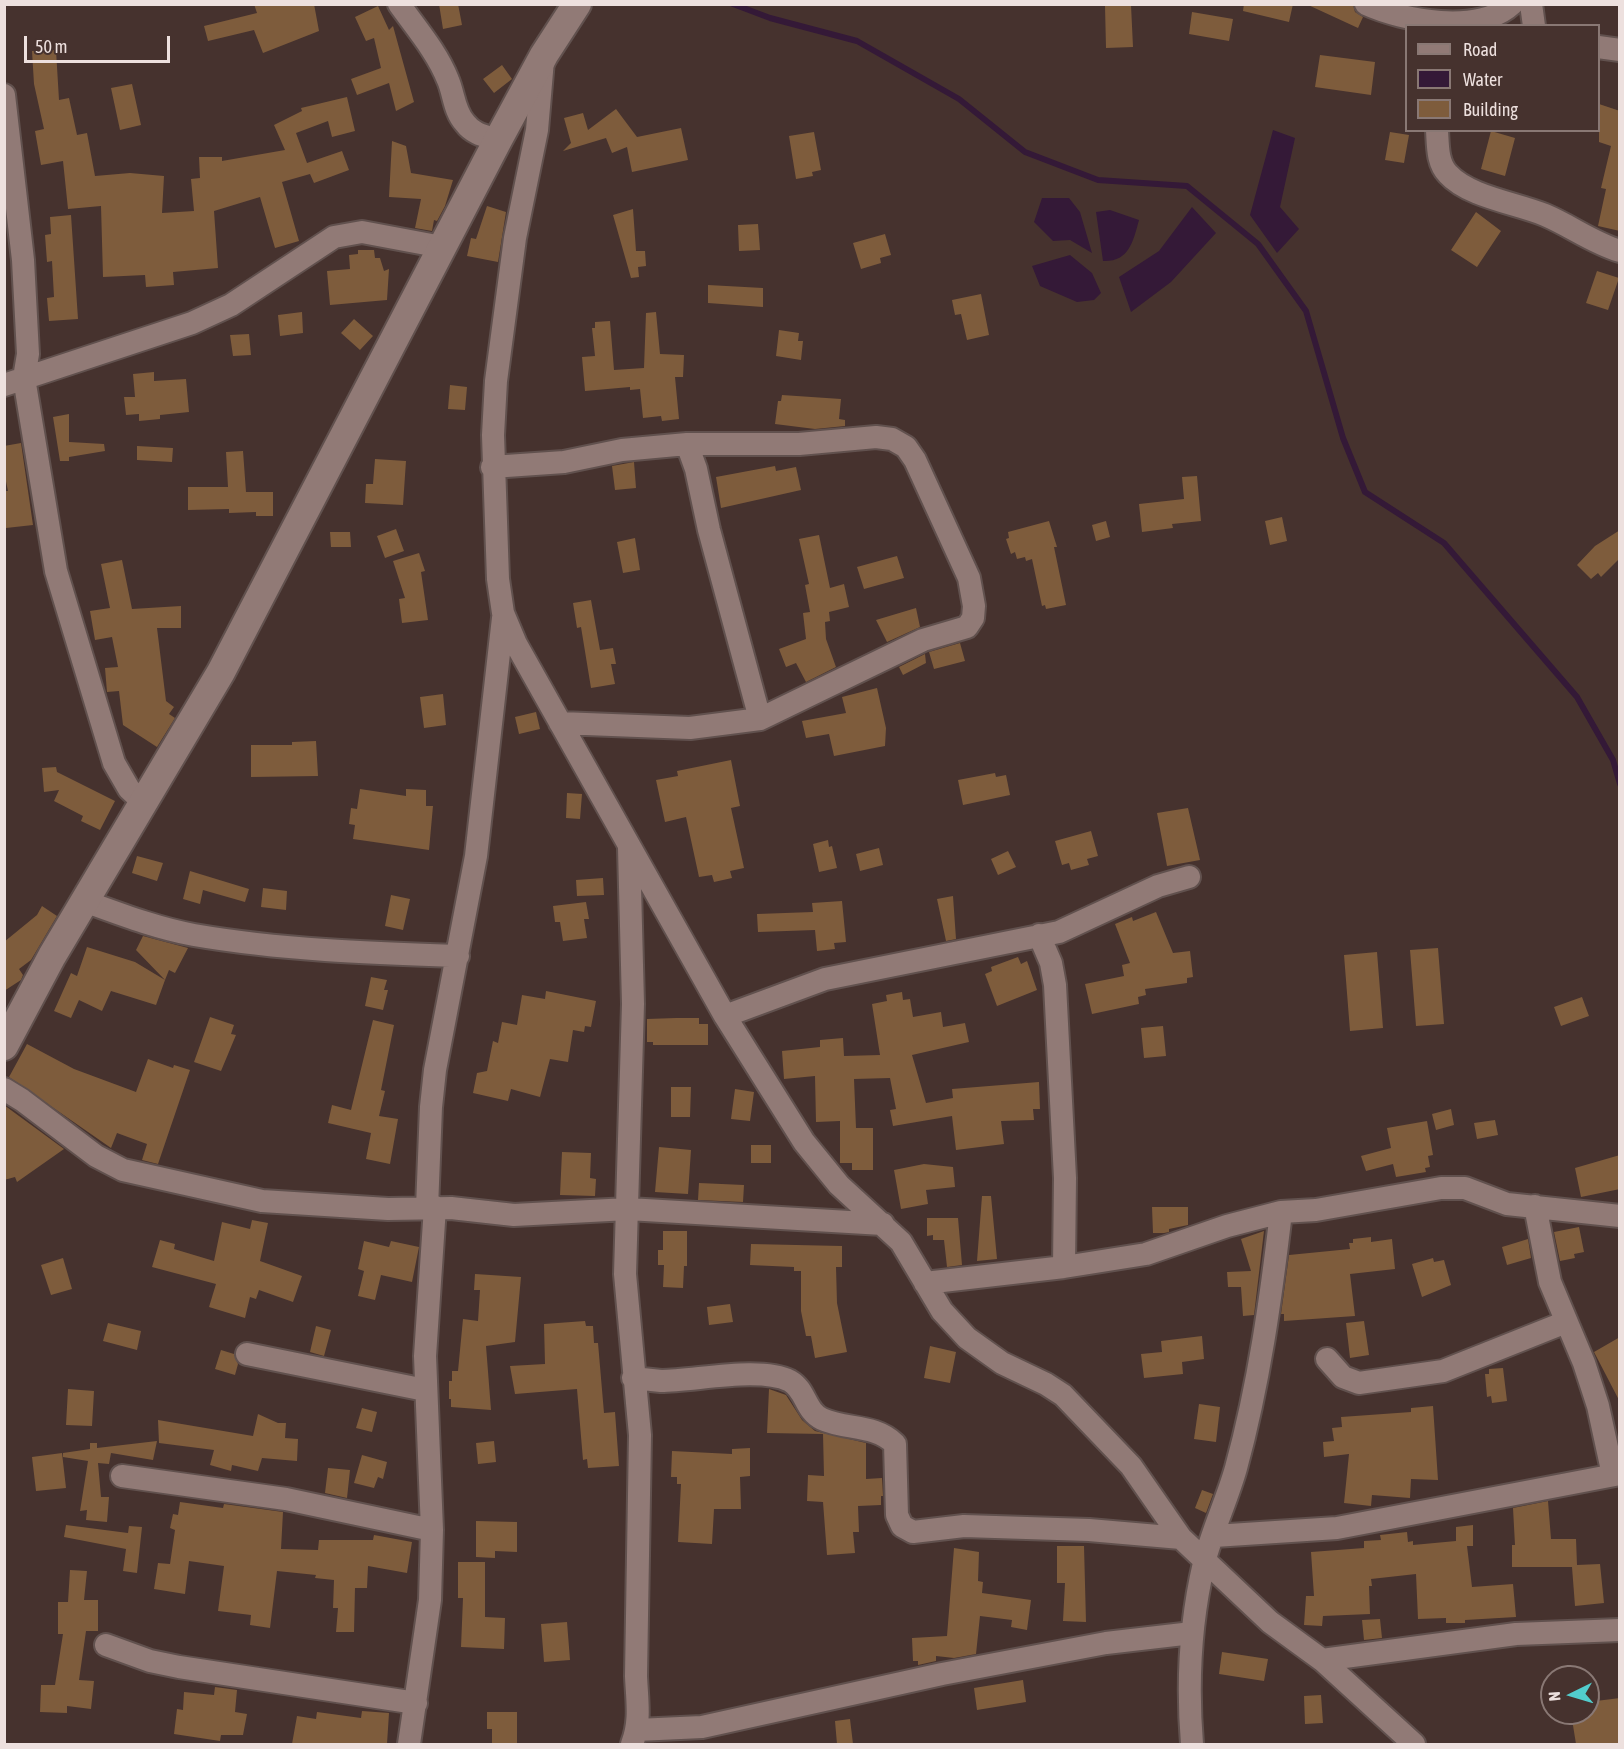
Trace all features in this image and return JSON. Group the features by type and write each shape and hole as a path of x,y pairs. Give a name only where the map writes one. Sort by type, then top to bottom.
{"street":[{"path":"399,4 433,52 448,79 455,105 464,123 475,133 498,140"},
{"path":"4,1046 84,901 221,672 498,140 544,55 577,4"},
{"path":"1366,4 1383,12 1425,21 1471,23 1491,17 1512,4"},
{"path":"1531,4 1533,24"},
{"path":"1600,47 1620,50"},
{"path":"409,1744 430,1600 432,1530 425,1390 434,1079 476,856 501,647 503,613 495,541 492,467 496,381 515,238 537,130 544,55"},
{"path":"4,95 22,260 27,354 14,382 56,571 114,763 129,789 143,802"},
{"path":"1437,132 1439,156 1446,173 1464,186 1544,215 1603,246 1620,251"},
{"path":"14,382 192,323 231,305 334,237 362,232 442,247"},
{"path":"492,467 564,462 622,450 687,444 799,444 876,437 892,440 906,447 915,460 969,578 974,606 973,618 967,627 922,640 760,719 690,728 560,723"},
{"path":"687,444 696,469 709,530 760,719"},
{"path":"503,613 516,644 725,1016 804,1142 839,1185 901,1242 942,1311 968,1338 1002,1363 1046,1384 1063,1395 1131,1466 1181,1538 1270,1622 1322,1660 1414,1744"},
{"path":"628,844 633,1004 625,1274 640,1435 634,1737 702,1727 942,1674 1106,1643 1192,1633"},
{"path":"725,1016 825,980 1059,932 1158,886 1189,877"},
{"path":"84,901 132,918 193,934 340,952 458,956"},
{"path":"1039,935 1051,963 1055,985 1055,1020 1065,1178 1064,1268"},
{"path":"4,1089 96,1156 123,1170 290,1205 431,1208 514,1215 628,1209 883,1224"},
{"path":"925,1283 1064,1268 1146,1254 1227,1226 1281,1212 1316,1210 1441,1188 1465,1188 1507,1204 1620,1216"},
{"path":"1214,1536 1336,1528 1616,1475 1584,1363 1550,1282 1535,1206"},
{"path":"1192,1744 1188,1691 1192,1633 1205,1561 1236,1469 1257,1379 1281,1212"},
{"path":"1327,1359 1343,1377 1359,1383 1443,1371 1566,1322"},
{"path":"247,1354 425,1390"},
{"path":"633,1378 661,1380 740,1375 787,1380 796,1386 810,1410 821,1419 871,1429 895,1444 897,1515 902,1526 913,1532 964,1526 1089,1530 1181,1538"},
{"path":"122,1476 286,1499 432,1530"},
{"path":"1322,1660 1516,1634 1620,1630"},
{"path":"106,1645 150,1661 179,1667 416,1703"}],"water":[{"path":"1273,130 1295,138 1280,207 1299,229 1277,253 1250,215"},
{"path":"1042,198 1069,198 1080,212 1092,253 1070,240 1053,241 1034,222"},
{"path":"1192,207 1216,233 1171,282 1131,312 1119,277 1159,251"},
{"path":"1110,210 1139,220 1132,243 1124,254 1119,258 1103,261 1096,212"},
{"path":"1070,255 1092,273 1101,293 1094,300 1077,302 1040,286 1032,266"}],"building":[{"path":"254,4 314,4 319,31 263,53 254,30 208,41 204,26 257,13"},
{"path":"439,4 458,4 462,25 443,29"},
{"path":"1244,4 1293,4 1289,22 1243,11"},
{"path":"1306,4 1353,4 1355,12 1363,17 1358,28"},
{"path":"1131,5 1133,47 1106,48 1105,6"},
{"path":"378,6 389,30 393,26 414,102 396,111 389,83 357,95 351,79 381,68 374,38 366,41 355,17"},
{"path":"1192,12 1233,19 1229,41 1189,34"},
{"path":"56,50 59,100 69,98 77,135 87,133 95,176 130,173 164,176 162,213 194,211 191,179 200,178 199,157 222,157 222,161 285,150 274,125 302,111 301,108 347,97 355,131 332,137 328,121 296,133 307,163 342,151 349,170 314,183 310,174 282,182 299,241 275,248 260,197 214,211 218,268 173,272 174,285 146,287 145,275 103,277 101,206 68,209 63,161 41,165 35,131 44,129 34,84 32,51"},
{"path":"1320,55 1375,62 1371,95 1315,87"},
{"path":"502,65 512,79 494,93 483,79"},
{"path":"132,84 141,125 120,130 111,88"},
{"path":"1600,104 1620,111 1620,231 1598,226 1606,189 1601,188 1611,146 1599,142"},
{"path":"616,109 637,137 681,128 688,160 632,172 627,147 612,153 606,138 563,151 571,143 564,118 583,113 588,130"},
{"path":"814,132 821,170 812,172 813,176 796,179 789,136"},
{"path":"1390,132 1409,135 1404,163 1385,160"},
{"path":"1491,132 1515,138 1505,176 1481,169"},
{"path":"392,141 406,146 411,173 453,180 445,206 437,221 434,220 432,231 415,228 421,199 389,197"},
{"path":"487,206 506,212 498,262 467,256 471,238 476,239"},
{"path":"633,209 636,251 645,251 646,266 638,267 639,277 631,278 613,215"},
{"path":"1476,212 1501,231 1477,267 1451,250"},
{"path":"71,215 78,319 49,321 47,298 54,297 52,261 47,262 45,235 51,234 50,217"},
{"path":"758,224 760,250 739,251 738,225"},
{"path":"885,234 891,255 880,258 881,263 861,269 853,243"},
{"path":"358,250 374,250 375,258 380,258 384,271 389,269 387,300 330,305 327,271 350,269 349,255 358,254"},
{"path":"1597,271 1619,278 1608,310 1586,303"},
{"path":"708,285 763,288 763,307 708,303"},
{"path":"981,294 989,335 967,340 961,314 955,315 952,300"},
{"path":"302,312 303,333 280,336 278,315"},
{"path":"656,312 660,354 684,355 683,377 675,377 679,419 662,421 661,416 643,418 640,389 630,390 630,387 585,391 582,357 595,356 592,328 595,328 595,322 610,321 614,370 644,368 646,313"},
{"path":"354,319 373,336 360,350 341,333"},
{"path":"779,330 799,333 798,341 803,341 801,360 776,356"},
{"path":"249,334 251,355 233,356 230,335"},
{"path":"154,372 154,381 186,379 189,412 160,415 160,419 139,421 139,414 126,415 124,397 135,397 133,374"},
{"path":"450,385 467,387 465,410 448,409"},
{"path":"782,395 841,399 839,419 845,420 845,426 815,429 775,424 778,401 781,401"},
{"path":"69,414 69,442 104,444 105,451 69,457 69,461 60,461 53,417"},
{"path":"21,443 33,525 6,528 4,491 8,491 4,472 4,446"},
{"path":"137,446 173,448 172,462 137,460"},
{"path":"243,451 246,492 273,492 273,516 256,516 256,512 229,513 229,509 188,510 188,487 228,487 226,452"},
{"path":"375,459 406,461 403,505 365,503 366,484 373,484"},
{"path":"634,462 636,488 615,490 612,466"},
{"path":"775,466 776,471 796,467 801,490 721,508 716,477"},
{"path":"1197,476 1201,521 1172,524 1173,528 1142,532 1139,504 1184,499 1182,477"},
{"path":"1282,517 1287,541 1270,545 1265,521"},
{"path":"1049,521 1057,547 1054,547 1066,605 1046,609 1045,605 1042,606 1032,559 1026,561 1025,557 1017,559 1015,552 1011,554 1006,539 1009,538 1008,532"},
{"path":"1106,521 1110,537 1096,541 1092,525"},
{"path":"396,529 404,551 385,558 377,536"},
{"path":"1620,530 1620,558 1601,577 1598,573 1591,579 1577,565 1595,546"},
{"path":"330,532 350,532 351,547 331,547"},
{"path":"819,535 830,588 844,584 849,607 829,612 830,621 825,622 826,639 836,667 806,682 796,663 786,667 779,649 806,639 803,613 810,612 805,585 809,584 799,539"},
{"path":"635,538 640,570 623,573 617,542"},
{"path":"419,553 425,571 421,572 428,620 402,623 399,599 405,598 393,561"},
{"path":"897,556 904,578 864,589 857,567"},
{"path":"122,560 132,609 181,606 181,628 157,628 166,701 174,707 169,714 175,718 157,747 123,725 119,691 107,692 105,668 118,667 112,637 95,640 90,611 110,608 101,564"},
{"path":"591,600 600,650 613,648 616,664 611,664 615,684 591,688 581,627 577,628 573,603"},
{"path":"916,608 920,627 887,642 876,620"},
{"path":"960,643 965,661 934,669 929,652"},
{"path":"925,654 926,663 903,675 899,667"},
{"path":"877,688 886,728 885,746 834,756 829,734 806,738 802,721 846,713 842,697"},
{"path":"443,694 446,725 424,728 420,697"},
{"path":"536,712 540,729 519,734 515,717"},
{"path":"316,741 318,776 251,777 251,745 292,745 292,742"},
{"path":"731,760 740,806 731,808 744,868 730,871 732,878 714,882 712,875 699,877 686,817 665,822 656,780 678,776 677,771"},
{"path":"56,767 57,772 115,801 100,830 81,821 83,816 54,801 59,790 44,792 42,768"},
{"path":"995,773 996,777 1006,775 1010,795 963,805 958,780"},
{"path":"360,789 406,796 406,789 426,790 426,806 433,806 429,850 353,839 355,825 349,824 351,808 357,809"},
{"path":"567,793 582,794 580,819 566,818"},
{"path":"1188,808 1200,860 1167,866 1157,813"},
{"path":"1091,831 1098,856 1087,859 1089,865 1071,870 1069,863 1062,865 1055,841"},
{"path":"828,840 829,847 832,846 837,868 819,872 813,844"},
{"path":"879,848 883,865 860,871 856,854"},
{"path":"1008,851 1016,867 998,875 991,859"},
{"path":"137,856 163,863 157,881 132,873"},
{"path":"190,871 249,889 245,902 203,890 200,904 183,899"},
{"path":"603,878 604,895 577,896 576,880"},
{"path":"263,888 287,891 286,910 261,907"},
{"path":"391,895 410,899 403,930 385,926"},
{"path":"953,896 956,939 946,941 937,899"},
{"path":"842,901 846,942 834,943 835,949 817,951 815,930 758,932 757,914 813,912 812,903"},
{"path":"586,902 589,919 584,919 587,938 563,941 560,922 555,922 553,906"},
{"path":"42,906 57,916 31,960 19,969 23,975 21,980 4,991 4,942 37,915"},
{"path":"1156,912 1173,953 1190,951 1193,977 1187,978 1187,983 1145,989 1146,995 1138,997 1139,1004 1092,1014 1085,984 1124,976 1122,965 1130,963 1115,924 1132,917 1133,921"},
{"path":"143,936 188,948 175,973 169,970 165,980 136,950"},
{"path":"87,947 135,962 165,980 156,1005 111,991 102,1011 79,1000 71,1018 54,1011 71,973 77,976"},
{"path":"1438,948 1444,1024 1416,1026 1410,950"},
{"path":"1377,952 1383,1028 1350,1031 1344,955"},
{"path":"1018,957 1021,964 1027,961 1037,990 997,1006 985,974 992,971 991,967"},
{"path":"371,977 387,980 384,990 388,990 383,1010 365,1006"},
{"path":"546,991 596,1001 591,1027 585,1026 584,1032 573,1030 568,1062 550,1059 540,1097 511,1089 508,1101 473,1093 477,1073 487,1071 493,1041 498,1043 502,1022 517,1025 522,995 545,999"},
{"path":"902,992 903,1000 910,999 913,1017 941,1012 943,1027 965,1023 969,1042 912,1055 926,1103 953,1098 952,1089 1039,1082 1040,1109 1033,1109 1034,1120 1001,1121 1004,1144 956,1150 952,1116 893,1126 890,1110 896,1109 890,1078 854,1079 856,1128 873,1128 873,1170 852,1170 852,1163 840,1163 840,1121 816,1122 815,1076 784,1079 782,1051 820,1047 820,1040 843,1038 844,1056 880,1055 872,1004 887,1001 886,995"},
{"path":"1582,997 1589,1016 1561,1026 1554,1007"},
{"path":"210,1017 234,1025 231,1034 236,1035 221,1071 194,1062"},
{"path":"699,1018 699,1024 708,1024 708,1045 653,1045 653,1042 647,1042 647,1019"},
{"path":"373,1020 394,1025 381,1090 385,1091 379,1116 398,1119 390,1164 366,1159 371,1133 328,1123 332,1105 351,1110"},
{"path":"1163,1026 1166,1056 1144,1058 1141,1028"},
{"path":"27,1044 74,1069 136,1092 148,1059 173,1068 174,1065 190,1070 158,1164 142,1160 147,1144 117,1133 111,1148 9,1077"},
{"path":"671,1087 691,1087 690,1117 671,1117"},
{"path":"735,1089 754,1092 750,1121 731,1119"},
{"path":"4,1105 64,1149 17,1182 15,1177 4,1180"},
{"path":"1451,1109 1454,1125 1436,1130 1432,1114"},
{"path":"1495,1120 1498,1135 1477,1139 1474,1123"},
{"path":"1427,1121 1433,1155 1428,1156 1430,1167 1425,1168 1426,1172 1396,1177 1393,1164 1366,1171 1361,1156 1391,1148 1387,1128"},
{"path":"751,1145 771,1145 771,1163 751,1163"},
{"path":"659,1147 691,1150 688,1194 655,1192"},
{"path":"562,1152 591,1153 590,1178 596,1179 595,1196 560,1195"},
{"path":"1620,1155 1620,1189 1581,1197 1575,1168"},
{"path":"924,1164 953,1167 955,1187 926,1190 928,1204 901,1209 894,1170"},
{"path":"699,1183 744,1185 743,1202 698,1200"},
{"path":"982,1196 991,1196 997,1259 977,1261"},
{"path":"1152,1207 1188,1207 1188,1225 1169,1229 1169,1232 1153,1233"},
{"path":"927,1218 958,1218 962,1265 947,1267 944,1240 933,1240 933,1235 927,1236"},
{"path":"252,1220 268,1223 260,1261 302,1276 293,1302 259,1290 256,1299 250,1297 245,1318 209,1307 216,1284 152,1267 160,1240 175,1244 174,1249 214,1261 222,1222 250,1229"},
{"path":"1579,1227 1584,1252 1574,1254 1575,1258 1560,1261 1554,1232"},
{"path":"663,1231 687,1231 687,1266 684,1266 683,1288 663,1287 664,1265 658,1265 658,1250 663,1250"},
{"path":"1264,1231 1254,1315 1243,1316 1241,1287 1228,1287 1227,1272 1251,1271 1241,1239"},
{"path":"1371,1237 1371,1242 1392,1239 1395,1269 1350,1274 1355,1316 1284,1321 1284,1314 1281,1314 1289,1255 1350,1249 1349,1243 1353,1243 1353,1239"},
{"path":"1528,1239 1531,1258 1507,1265 1502,1247"},
{"path":"364,1241 389,1247 391,1241 419,1247 412,1282 381,1275 375,1300 358,1296 364,1271 358,1269"},
{"path":"751,1244 842,1246 842,1267 836,1267 837,1303 847,1352 815,1358 811,1336 806,1336 801,1311 801,1271 794,1271 794,1267 750,1265"},
{"path":"63,1258 72,1289 51,1295 41,1265"},
{"path":"1433,1258 1434,1262 1444,1260 1451,1285 1422,1297 1412,1264"},
{"path":"475,1274 521,1277 515,1342 486,1346 491,1410 451,1407 451,1399 449,1399 449,1381 452,1381 452,1371 458,1371 463,1319 478,1321 480,1290 474,1290"},
{"path":"730,1304 733,1322 709,1325 707,1307"},
{"path":"585,1321 586,1326 593,1326 594,1343 598,1343 604,1413 615,1412 619,1466 588,1468 587,1459 583,1460 577,1389 515,1394 510,1366 545,1364 544,1324"},
{"path":"1364,1321 1369,1355 1350,1358 1346,1323"},
{"path":"108,1323 141,1331 137,1350 103,1341"},
{"path":"316,1326 331,1330 324,1356 310,1352"},
{"path":"1202,1336 1204,1359 1182,1362 1183,1374 1144,1378 1141,1354 1162,1352 1161,1341"},
{"path":"1620,1337 1620,1402 1594,1352"},
{"path":"930,1346 956,1352 950,1383 924,1378"},
{"path":"221,1350 234,1354 238,1364 235,1375 215,1369"},
{"path":"1503,1368 1507,1401 1492,1403 1491,1396 1487,1397 1485,1374 1489,1374 1489,1369"},
{"path":"68,1389 94,1391 92,1426 66,1425"},
{"path":"769,1389 786,1395 802,1420 815,1431 866,1443 866,1479 882,1478 883,1496 881,1496 881,1505 858,1506 859,1532 853,1532 855,1553 827,1555 823,1502 807,1501 808,1475 824,1476 823,1434 767,1433"},
{"path":"1199,1404 1220,1407 1216,1442 1194,1439"},
{"path":"1433,1406 1438,1480 1411,1479 1410,1498 1372,1495 1371,1506 1344,1503 1349,1454 1324,1457 1323,1442 1334,1441 1332,1428 1342,1427 1341,1417 1411,1412 1411,1408"},
{"path":"362,1408 377,1412 372,1432 356,1428"},
{"path":"258,1414 278,1423 286,1423 285,1438 298,1439 297,1461 262,1458 258,1471 232,1465 231,1471 210,1465 214,1450 159,1443 158,1420 253,1436"},
{"path":"157,1441 153,1460 111,1453 109,1464 98,1463 101,1497 109,1497 107,1522 86,1520 87,1510 80,1511 88,1461 63,1457 63,1453 90,1449 90,1443 97,1443 97,1448"},
{"path":"494,1441 496,1462 478,1464 476,1443"},
{"path":"750,1448 750,1476 740,1477 741,1509 714,1509 712,1544 678,1542 681,1484 677,1484 677,1477 671,1477 672,1451 732,1454 732,1449"},
{"path":"62,1453 66,1488 36,1491 32,1457"},
{"path":"362,1455 387,1462 383,1479 378,1477 374,1488 354,1483"},
{"path":"328,1468 350,1470 347,1498 325,1493"},
{"path":"1202,1490 1213,1494 1206,1513 1195,1508"},
{"path":"1548,1501 1551,1539 1576,1539 1577,1565 1600,1564 1604,1603 1575,1606 1572,1567 1512,1567 1512,1545 1515,1545 1513,1508"},
{"path":"180,1502 223,1508 224,1504 283,1512 281,1549 318,1550 319,1540 373,1540 374,1535 412,1542 407,1573 368,1566 367,1588 355,1588 354,1632 336,1632 338,1608 333,1608 334,1580 315,1578 316,1575 277,1571 270,1628 250,1625 251,1615 218,1611 224,1566 189,1561 185,1594 154,1589 158,1563 170,1564 175,1530 170,1528 173,1514 178,1515"},
{"path":"476,1521 517,1522 517,1552 495,1551 495,1558 476,1557"},
{"path":"66,1525 128,1533 129,1526 142,1527 137,1573 123,1571 126,1549 64,1537"},
{"path":"1473,1525 1473,1546 1467,1546 1472,1587 1513,1584 1516,1617 1465,1620 1465,1623 1446,1623 1446,1618 1418,1619 1416,1574 1371,1579 1370,1614 1323,1616 1322,1626 1304,1625 1306,1596 1314,1596 1311,1552 1364,1548 1364,1541 1381,1540 1380,1535 1407,1532 1408,1542 1413,1541 1413,1545 1456,1541 1456,1527"},
{"path":"1057,1546 1084,1546 1086,1622 1063,1621 1065,1583 1057,1583"},
{"path":"954,1548 979,1552 978,1581 983,1582 982,1593 1031,1600 1027,1630 1011,1627 1012,1620 980,1616 976,1654 954,1658 936,1656 936,1661 918,1665 918,1661 913,1661 912,1638 947,1636"},
{"path":"458,1562 485,1562 485,1617 505,1618 504,1649 461,1647 463,1598 458,1598"},
{"path":"70,1570 87,1571 84,1600 98,1600 98,1631 86,1631 79,1680 94,1681 91,1709 67,1706 67,1713 40,1712 41,1685 55,1685 63,1634 58,1634 58,1602 68,1602"},
{"path":"1380,1619 1382,1638 1364,1640 1362,1620"},
{"path":"567,1622 570,1660 544,1662 541,1624"},
{"path":"1222,1652 1268,1659 1264,1681 1219,1674"},
{"path":"1023,1680 1026,1702 977,1710 974,1688"},
{"path":"215,1687 237,1690 235,1712 247,1714 243,1735 221,1735 220,1741 174,1734 177,1709 183,1710 184,1692 214,1695"},
{"path":"1321,1695 1323,1723 1305,1724 1304,1696"},
{"path":"1620,1698 1620,1744 1576,1744 1573,1725 1600,1725 1600,1700"},
{"path":"362,1711 389,1713 387,1744 292,1744 297,1716 316,1719 317,1712 361,1718"},
{"path":"487,1712 517,1712 517,1744 492,1744 492,1729 487,1729"},
{"path":"850,1719 853,1744 837,1744 835,1721"}],"waterway":[{"path":"733,4 770,18 857,41 959,99 1025,152 1098,180 1187,186 1258,244 1306,311 1343,438 1365,492 1444,543 1577,697 1613,760 1620,784"}]}
